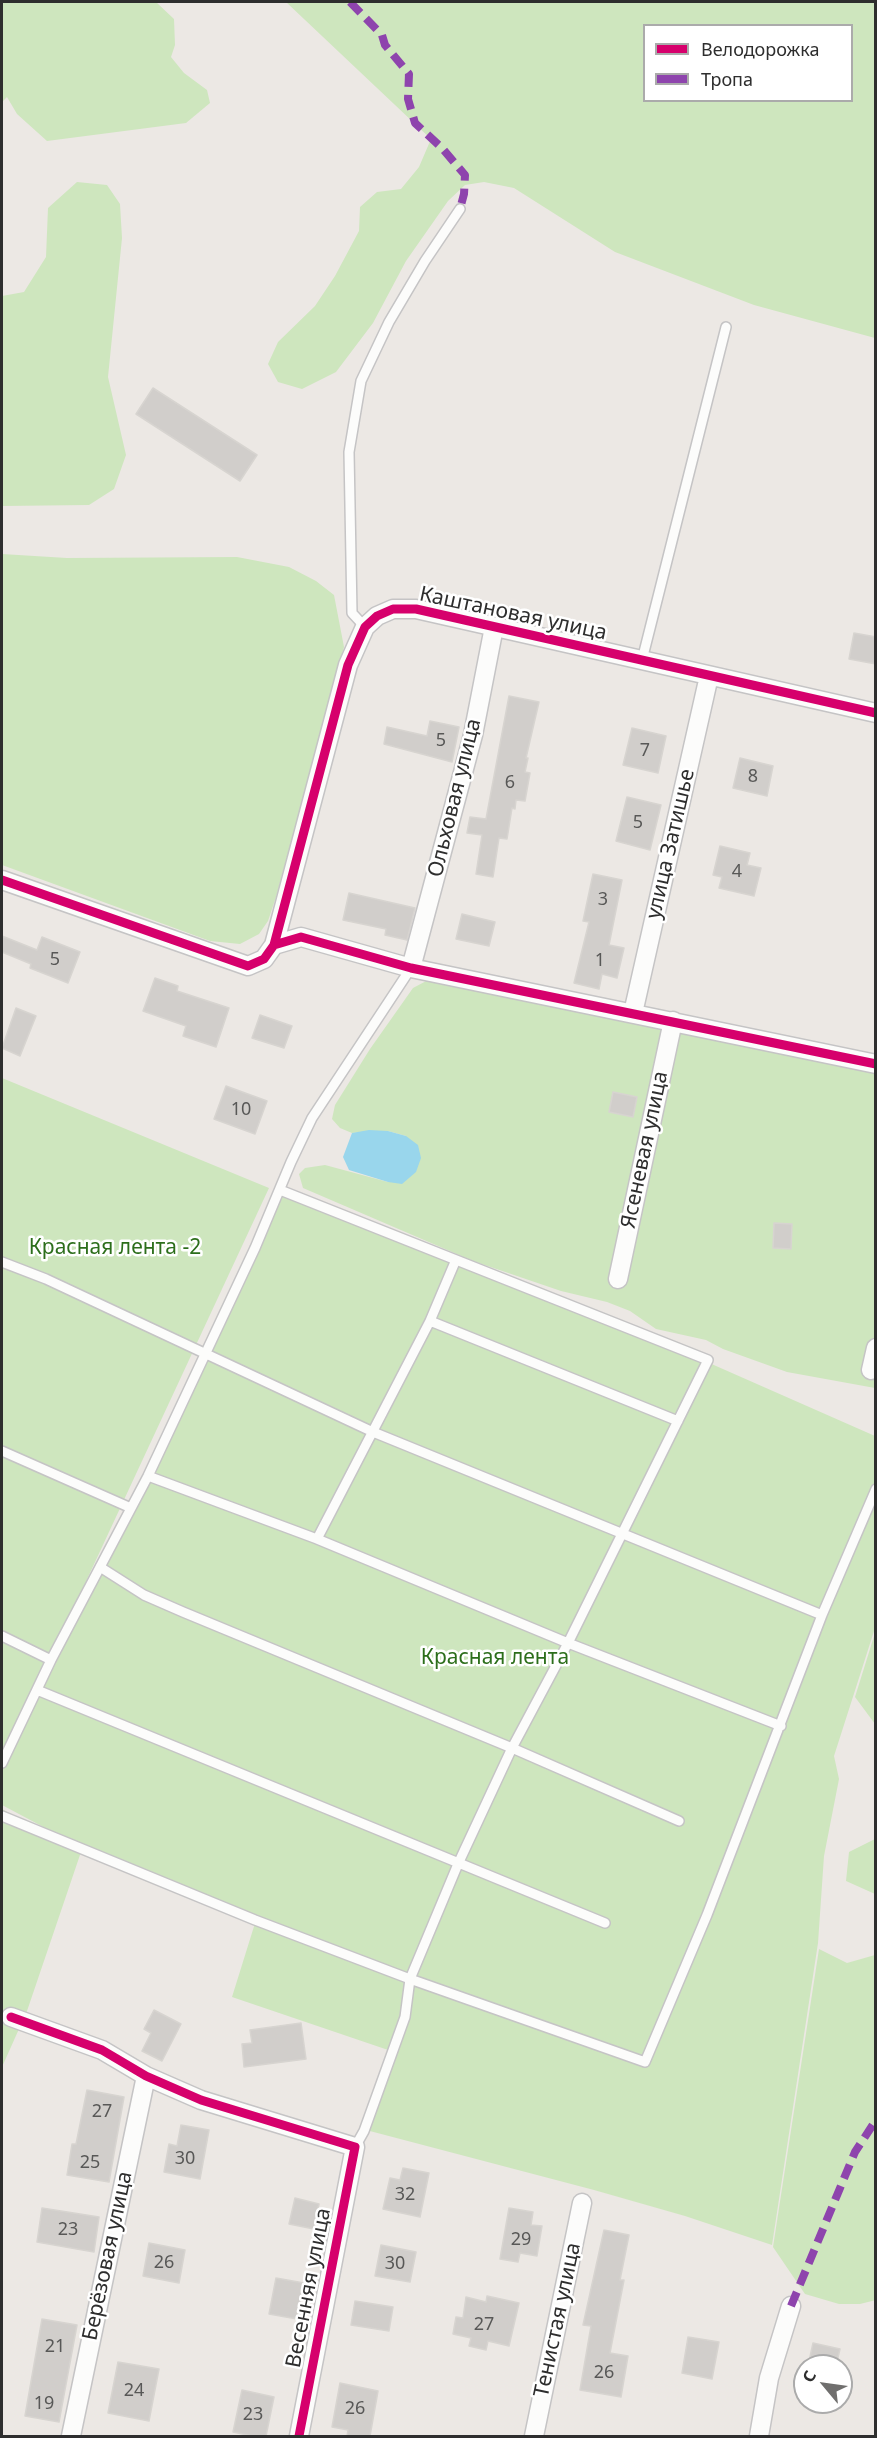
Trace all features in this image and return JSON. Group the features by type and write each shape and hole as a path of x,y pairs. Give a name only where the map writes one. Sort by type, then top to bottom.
{"street":[{"name":"Каштановая улица","path":"365,627 376,616 393,609 416,609 876,713"},
{"path":"2,880 248,966 264,959 274,945 348,665 365,627"},
{"name":"Ольховая улица","path":"411,968 473,735 494,627"},
{"name":"улица Затишье","path":"633,1012 709,676"},
{"path":"274,945 301,937 411,968 876,1064"},
{"name":"Ясеневая улица","path":"618,1279 673,1021"},
{"path":"871,1370 876,1348"},
{"path":"11,2017 102,2050 146,2076 201,2100 355,2147"},
{"name":"Берёзовая улица","path":"71,2436 146,2076"},
{"name":"Весенняя улица","path":"299,2436 355,2147"},
{"name":"Тенистая улица","path":"534,2436 582,2203"},
{"path":"759,2436 769,2378 792,2306"}],"lane":[{"path":"365,627 352,614 351,602 349,452 361,381 395,311 460,209"},
{"path":"642,660 726,327"},
{"path":"2,1763 51,1660 148,1476 312,1118 411,968"},
{"path":"280,1190 456,1262 708,1360 568,1643 512,1748 458,1864 410,1979 405,2017 364,2131 355,2147"},
{"path":"2,1262 46,1279 373,1432 822,1615"},
{"path":"317,1539 430,1321 456,1262"},
{"path":"430,1321 678,1421"},
{"path":"2,1451 131,1508"},
{"path":"148,1476 317,1539 568,1643 781,1726"},
{"path":"2,1816 222,1907 410,1979 645,2062 707,1915 822,1615 876,1489"},
{"path":"100,1567 144,1595 512,1748 679,1821"},
{"path":"2,1636 51,1660"},
{"path":"37,1690 605,1923"}],"green space":[{"path":"2,2 156,2 174,19 175,45 171,57 184,73 207,90 210,103 186,123 47,141 17,114 7,97 2,102"},
{"path":"286,2 875,2 875,338 754,305 615,252 514,188 484,182 465,185 448,201 406,261 373,323 336,372 302,389 278,382 268,364 278,342 315,306 335,276 359,231 360,207 377,192 401,189 419,167 431,139"},
{"path":"77,182 107,185 120,204 122,238 108,377 126,455 114,489 89,505 2,506 2,296 24,292 46,257 48,208"},
{"path":"2,554 67,558 237,557 289,567 316,581 334,595 344,647 276,897 268,921 259,934 240,944 210,941 2,865"},
{"path":"430,979 875,1071 875,1388 787,1372 723,1349 706,1340 656,1329 630,1311 607,1302 561,1291 473,1261 303,1188 299,1174 305,1168 325,1165 388,1182 406,1136 388,1131 352,1133 340,1128 332,1119 335,1105 370,1049 413,988"},
{"name":"Красная лента -2","path":"2,1078 269,1188 2,1762"},
{"name":"Красная лента","path":"280,1192 707,1362 875,1436 875,1628 834,1756 839,1779 824,1856 818,1943 772,2245 685,2216 594,2190 366,2130 394,2052 232,1997 256,1920 83,1848 2,1805 2,1770 97,1581"},
{"path":"875,1633 875,1724 855,1697"},
{"path":"2,1809 81,1852 27,2011 2,2067"},
{"path":"875,1839 875,1894 846,1881 849,1852"},
{"path":"819,1949 847,1963 875,1955 876,2300 860,2304 839,2304 805,2294 773,2247"}],"water":[{"path":"369,1130 388,1131 406,1136 418,1145 421,1158 416,1172 402,1184 349,1170 343,1157 352,1133"}],"building":[{"path":"153,388 257,455 240,481 136,414"},
{"path":"854,633 876,637 876,664 849,659"},
{"path":"509,696 539,702 526,758 528,758 525,772 530,773 525,801 516,800 515,809 512,808 507,839 499,838 493,877 476,874 482,835 467,833 470,817 486,819"},
{"path":"430,721 459,727 452,762 384,744 387,727 427,736"},
{"path":"632,728 666,736 658,773 623,765"},
{"path":"740,758 773,766 767,796 733,788"},
{"path":"627,797 661,805 650,850 616,841"},
{"path":"720,846 750,853 747,865 761,868 754,896 719,888 722,877 713,875"},
{"path":"593,874 622,880 609,945 624,948 617,978 602,974 599,989 574,983 589,922 583,921"},
{"path":"349,893 415,908 407,940 385,935 386,929 343,920"},
{"path":"462,914 495,922 489,946 456,939"},
{"path":"2,936 37,950 42,937 80,952 68,983 30,968 31,964 2,952"},
{"path":"155,978 178,986 177,991 229,1008 216,1047 183,1036 186,1026 143,1011"},
{"path":"16,1008 36,1016 20,1056 2,1048"},
{"path":"260,1015 292,1026 284,1048 252,1038"},
{"path":"226,1086 267,1101 255,1134 214,1119"},
{"path":"613,1092 637,1097 633,1117 609,1112"},
{"path":"774,1223 792,1224 791,1249 773,1248"},
{"path":"154,2010 181,2024 162,2061 142,2051 151,2033 144,2029"},
{"path":"301,2023 306,2059 244,2067 242,2044 252,2043 250,2030"},
{"path":"87,2090 124,2097 109,2182 67,2175 72,2144 76,2144"},
{"path":"181,2125 209,2130 200,2179 164,2172 169,2144 177,2146"},
{"path":"403,2168 429,2173 420,2217 383,2209 390,2178 400,2180"},
{"path":"295,2198 319,2204 314,2229 289,2224"},
{"path":"42,2208 99,2217 94,2252 37,2242"},
{"path":"509,2208 533,2212 531,2225 542,2226 537,2256 520,2253 518,2262 500,2259"},
{"path":"604,2230 629,2235 620,2280 624,2280 610,2353 628,2356 621,2397 580,2390 591,2326 583,2325"},
{"path":"149,2243 185,2250 179,2283 143,2276"},
{"path":"381,2245 416,2252 410,2282 375,2276"},
{"path":"276,2278 304,2283 297,2319 269,2314"},
{"path":"487,2296 519,2303 509,2346 488,2341 486,2350 469,2346 471,2338 453,2334 456,2317 463,2318 466,2297 486,2302"},
{"path":"355,2301 393,2307 389,2331 351,2325"},
{"path":"42,2319 77,2325 59,2422 25,2416"},
{"path":"688,2337 719,2342 712,2379 682,2373"},
{"path":"813,2343 840,2349 839,2354 811,2354"},
{"path":"118,2362 159,2369 149,2421 108,2413"},
{"path":"340,2383 378,2391 370,2436 347,2436 348,2430 332,2427"},
{"path":"242,2390 274,2397 266,2436 233,2432"}],"marked path":[{"path":"350,2 382,35 385,45 409,74 408,99 415,123 442,148 465,175 460,209"},
{"path":"791,2306 855,2152 876,2120"}],"cycle path":[{"path":"274,945 348,665 365,627 377,616 393,609 416,609 876,713"},
{"path":"2,880 248,966 264,959 274,945 301,937 411,968 876,1064"},
{"path":"11,2017 102,2050 146,2076 201,2100 355,2147 299,2436"}]}
